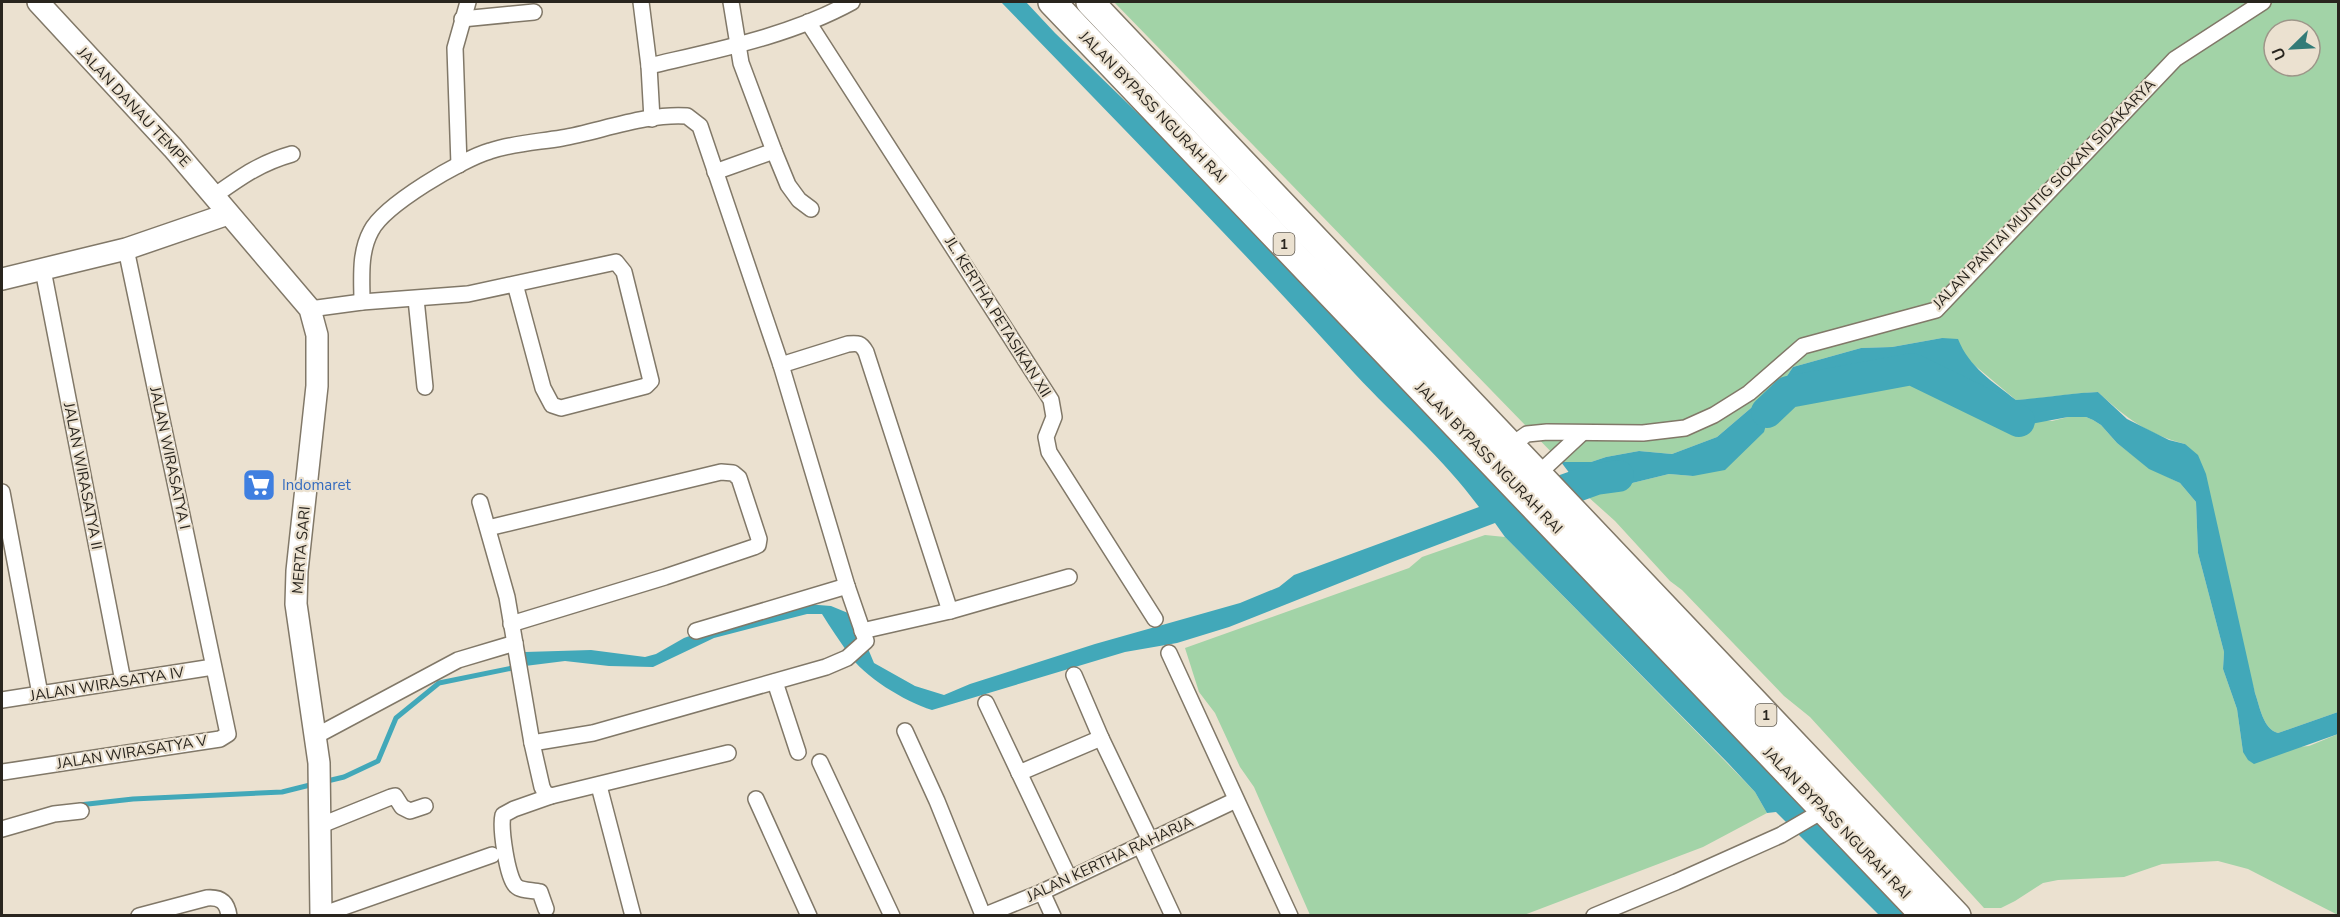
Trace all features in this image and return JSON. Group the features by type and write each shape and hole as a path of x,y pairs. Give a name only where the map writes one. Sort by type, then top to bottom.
{"highway":[{"name":"JALAN BYPASS NGURAH RAI","path":"1052,2 1532,480 1576,514 1957,915"},
{"name":"JALAN BYPASS NGURAH RAI","path":"1090,2 1510,446 1532,480 1549,521 1818,813 1925,915"}],"street":[{"name":"JALAN DANAU TEMPE","path":"38,2 228,214"},
{"path":"459,165 455,48 468,2"},
{"path":"641,2 649,66 652,119"},
{"path":"731,2 741,63 774,152 788,185 799,200 811,209"},
{"path":"649,66 738,45 808,22 852,2"},
{"name":"JALAN PANTAI MUNTIG SIOKAN SIDAKARYA","path":"1510,446 1527,434 1547,432 1643,433 1685,428 1714,415 1749,393 1803,346 1936,310 2175,59 2263,2"},
{"path":"462,19 534,12"},
{"name":"JL. KERTHA PETASIKAN XII","path":"808,22 1051,400 1054,417 1046,437 1049,452 1155,619"},
{"path":"362,302 362,262 371,231 382,216 398,203 459,165 489,151 652,119 687,116 700,126 781,365 864,636"},
{"path":"715,172 774,152"},
{"path":"214,196 249,170 267,161 292,154"},
{"path":"2,279 126,249 228,214"},
{"name":"MERTA SARI","path":"228,214 310,309 317,335 317,386 297,571 296,604 319,763 321,915"},
{"name":"JALAN WIRASATYA I","path":"126,249 213,667"},
{"path":"310,309 362,302 468,294 616,262 624,272 651,381 646,386 561,408 552,405 543,388 515,284"},
{"name":"JALAN WIRASATYA II","path":"43,270 123,681"},
{"path":"416,299 425,387"},
{"path":"781,365 848,344 862,345 950,611"},
{"path":"1532,480 1581,434"},
{"path":"488,528 721,472 733,472 739,478 759,539 758,545 754,547 511,624"},
{"path":"2,492 40,694"},
{"path":"480,502 507,597 532,743 542,787 545,793 551,796"},
{"path":"532,743 593,733 826,667 847,658 864,636 1069,577"},
{"path":"696,631 847,586"},
{"path":"1168,653 1290,915"},
{"path":"315,737 458,660 517,657"},
{"name":"JALAN WIRASATYA IV","path":"2,700 213,667"},
{"name":"JALAN WIRASATYA V","path":"3,772 223,738 228,734 228,728 213,667"},
{"path":"1074,675 1145,842 1173,915"},
{"path":"775,682 798,752"},
{"path":"986,703 1069,879"},
{"path":"905,731 937,801 983,915"},
{"path":"1019,773 1101,738"},
{"path":"546,909 540,892 521,889 514,884 505,853 502,819 507,812 551,796 728,753"},
{"path":"819,762 892,915"},
{"path":"599,786 633,915"},
{"path":"319,818 395,796 406,810 410,811 425,806"},
{"path":"756,799 809,915"},
{"name":"JALAN KERTHA RAHARJA","path":"983,915 1042,892 1236,800"},
{"path":"2,829 54,814 81,811"},
{"path":"1594,915 1614,911 1781,835 1818,813"},
{"path":"321,915 492,855"},
{"path":"1042,892 1053,915"},
{"path":"139,915 218,897 224,902 229,915"}],"green space":[{"path":"1114,2 2338,2 2338,712 2278,733 2265,722 2185,444 2148,430 2118,410 2098,392 2016,400 1942,338 1892,347 1861,348 1793,367 1785,379 1717,437 1672,454 1639,451 1591,462 1561,462"},
{"path":"1938,369 1954,377 1993,416 2052,421 2068,417 2086,417 2093,420 2101,425 2117,443 2149,468 2180,483 2196,502 2198,553 2224,652 2223,669 2237,709 2243,752 2309,746 2338,734 2338,915 2248,869 2218,861 2162,864 2124,877 2058,880 2043,883 2001,908 1984,908 1810,717 1784,696 1682,590 1670,581 1615,521 1586,495 1589,488 1596,486 1620,486 1669,474 1693,476 1766,425 1784,404 1812,381"},
{"path":"1485,535 1505,537 1755,792 1767,813 1703,847 1524,915 1310,915 1254,787 1240,767 1215,713 1199,692 1185,648 1409,568 1422,557"}],"water":[{"path":"1001,2 1026,2 1152,127 1389,375 1506,493 1525,518 1593,586 1906,915 1879,915 1776,812 1767,813 1755,792 1728,763 1505,537 1495,523 1229,627 1177,643 1125,652 932,710 909,701 864,671 848,653 822,614 807,614 714,638 653,667 609,666 565,661 525,666 525,652 591,650 645,657 706,630 806,604 831,606 848,613 861,632 874,663 915,686 944,695 970,684 1095,644 1240,603 1279,587 1294,575 1479,507 1435,455"},
{"path":"1942,338 1958,339 1975,366 2016,400 2098,392 2127,419 2169,440 2185,444 2198,455 2206,474 2255,693 2265,722 2278,733 2338,712 2338,734 2254,764 2248,760 2243,752 2237,709 2223,669 2224,652 2198,553 2196,502 2180,483 2149,469 2117,443 2101,425 2086,417 2068,417 2015,427 1993,416 1954,375 1938,369 1812,381 1784,404 1766,425 1764,432 1725,470 1693,476 1669,474 1620,486 1596,486 1589,488 1586,495 1561,462 1591,462 1639,451 1672,454 1717,437 1785,379 1793,367 1861,348 1892,347"}],"waterway":[{"path":"1767,412 1788,392 1912,369 2019,421"},
{"path":"1529,503 1596,479 1618,476"},
{"path":"323,782 344,777 378,761 396,718 439,683 517,667"},
{"path":"79,805 133,799 282,792 314,784"}],"place":[{"name":"Indomaret","path":"259,485"}]}
